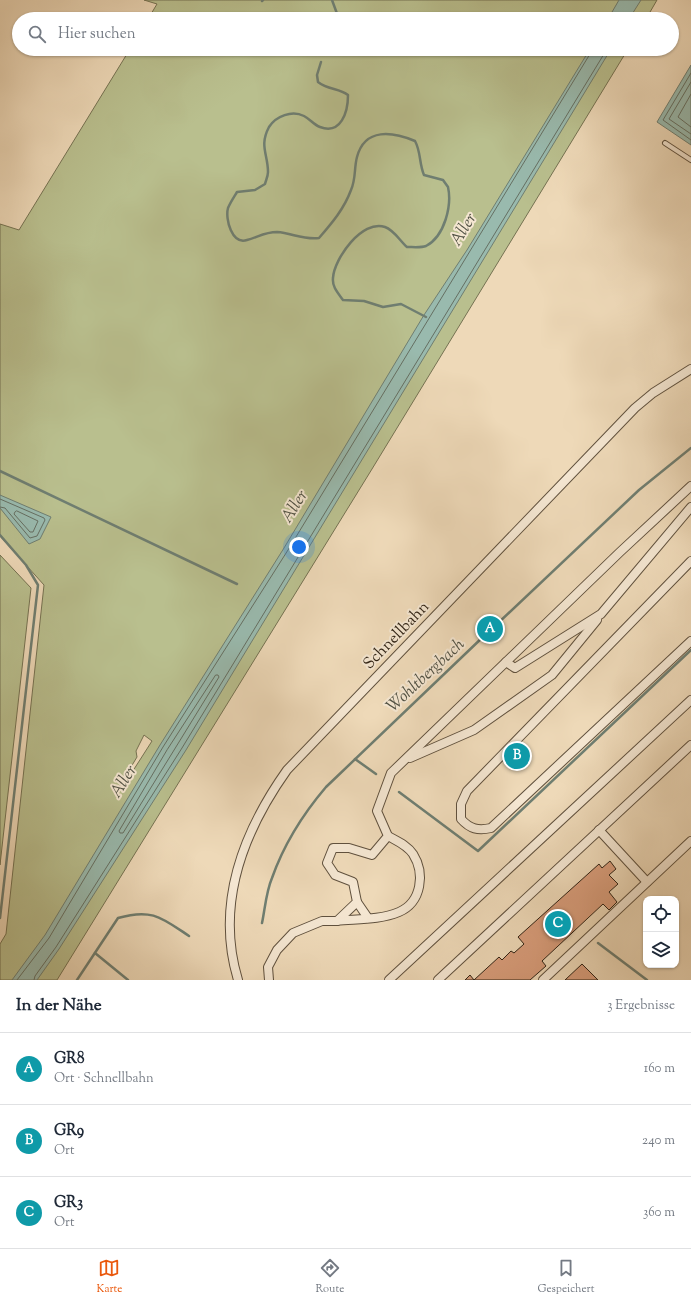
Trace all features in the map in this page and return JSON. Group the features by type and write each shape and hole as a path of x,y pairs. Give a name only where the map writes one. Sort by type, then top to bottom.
{"street":[{"name":"Schnellbahn","path":"238,980 234,967 230,933 233,887 241,854 254,823 269,795 287,770 634,408 653,393 691,369"},
{"path":"269,980 268,967 277,950 293,933 322,921 368,918 400,912 417,895 421,880 420,868 412,853 403,843 388,836 377,811 391,773 506,662 687,495 691,486"},
{"path":"405,760 474,730 552,675 691,507"},
{"path":"691,561 467,791 461,804 461,819 469,828 482,830 491,828 691,641"},
{"path":"506,662 515,668 601,614"},
{"path":"389,980 691,700"},
{"path":"438,980 691,745"},
{"path":"599,830 647,882"},
{"path":"368,918 357,902 353,882 335,875 326,863 333,848 350,848 372,855 388,836"},
{"path":"543,980 691,841"},
{"path":"337,921 357,902"}],"lane":[{"path":"665,143 691,160"}],"green space":[{"path":"144,0 657,0 650,12 152,12 157,4"},
{"path":"126,56 624,56 372,469 57,980 0,980 0,944 6,934 44,585 0,536 0,224 19,230","holes":["144,735 152,741 122,788 119,787 137,757 136,751"]},
{"path":"0,555 31,588 0,865"}],"water":[{"path":"619,0 641,0 633,12 612,12"},
{"path":"586,56 607,56 186,750 59,949 37,980 12,980 45,935 160,745 284,548 424,315 467,250"},
{"path":"691,65 691,145 657,122"},
{"path":"0,495 51,517 40,539 29,544 0,508"}],"building":[{"path":"492,616 502,626 488,641 479,631"},
{"path":"519,747 526,755 516,765 509,758"},
{"path":"610,861 616,869 609,875 618,884 609,892 617,902 609,910 603,904 542,961 546,966 530,980 474,980 499,957 502,960 511,951 514,953 524,944 518,937 599,864 602,868"},
{"path":"582,964 598,980 565,980"},
{"path":"470,975 474,980 465,980"}],"waterway":[{"path":"332,0 336,12"},
{"path":"321,62 317,75 318,82 348,95 345,115 338,125 327,129 318,126 299,114 285,115 272,123 266,134 264,145 268,166 265,184 255,190 237,192 228,208 227,213 231,230 237,239 242,241 277,232 308,238 319,238 337,216 348,197 354,182 357,157 361,147 366,141 373,136 381,134 398,135 415,141 424,175 443,180 448,187 448,211 446,220 438,235 426,246 407,247 388,228 376,226 367,229 351,242 344,251 338,261 333,278 333,284 343,300 364,301 383,307 401,304 426,317"},
{"name":"Wohltbergbach","path":"496,625 639,490 691,448"},
{"path":"0,471 237,584"},
{"path":"0,535 26,565 38,585 0,918"},
{"name":"Wohltbergbach","path":"262,923 268,889 282,853 302,819 318,797 326,787 485,635"},
{"path":"399,792 478,851 691,650"},
{"path":"355,759 376,774"},
{"name":"Wohltbergbach","path":"77,980 118,918 140,914 156,916 189,936"},
{"path":"598,943 647,980"},
{"path":"95,953 128,980"}],"place":[{"name":"GR8","path":"490,629"},
{"name":"GR9","path":"517,756"},
{"name":"GR3","path":"558,924"}],"water label":[{"name":"Aller","path":"464,230"},
{"name":"Aller","path":"295,507"},
{"name":"Aller","path":"124,782"}]}
